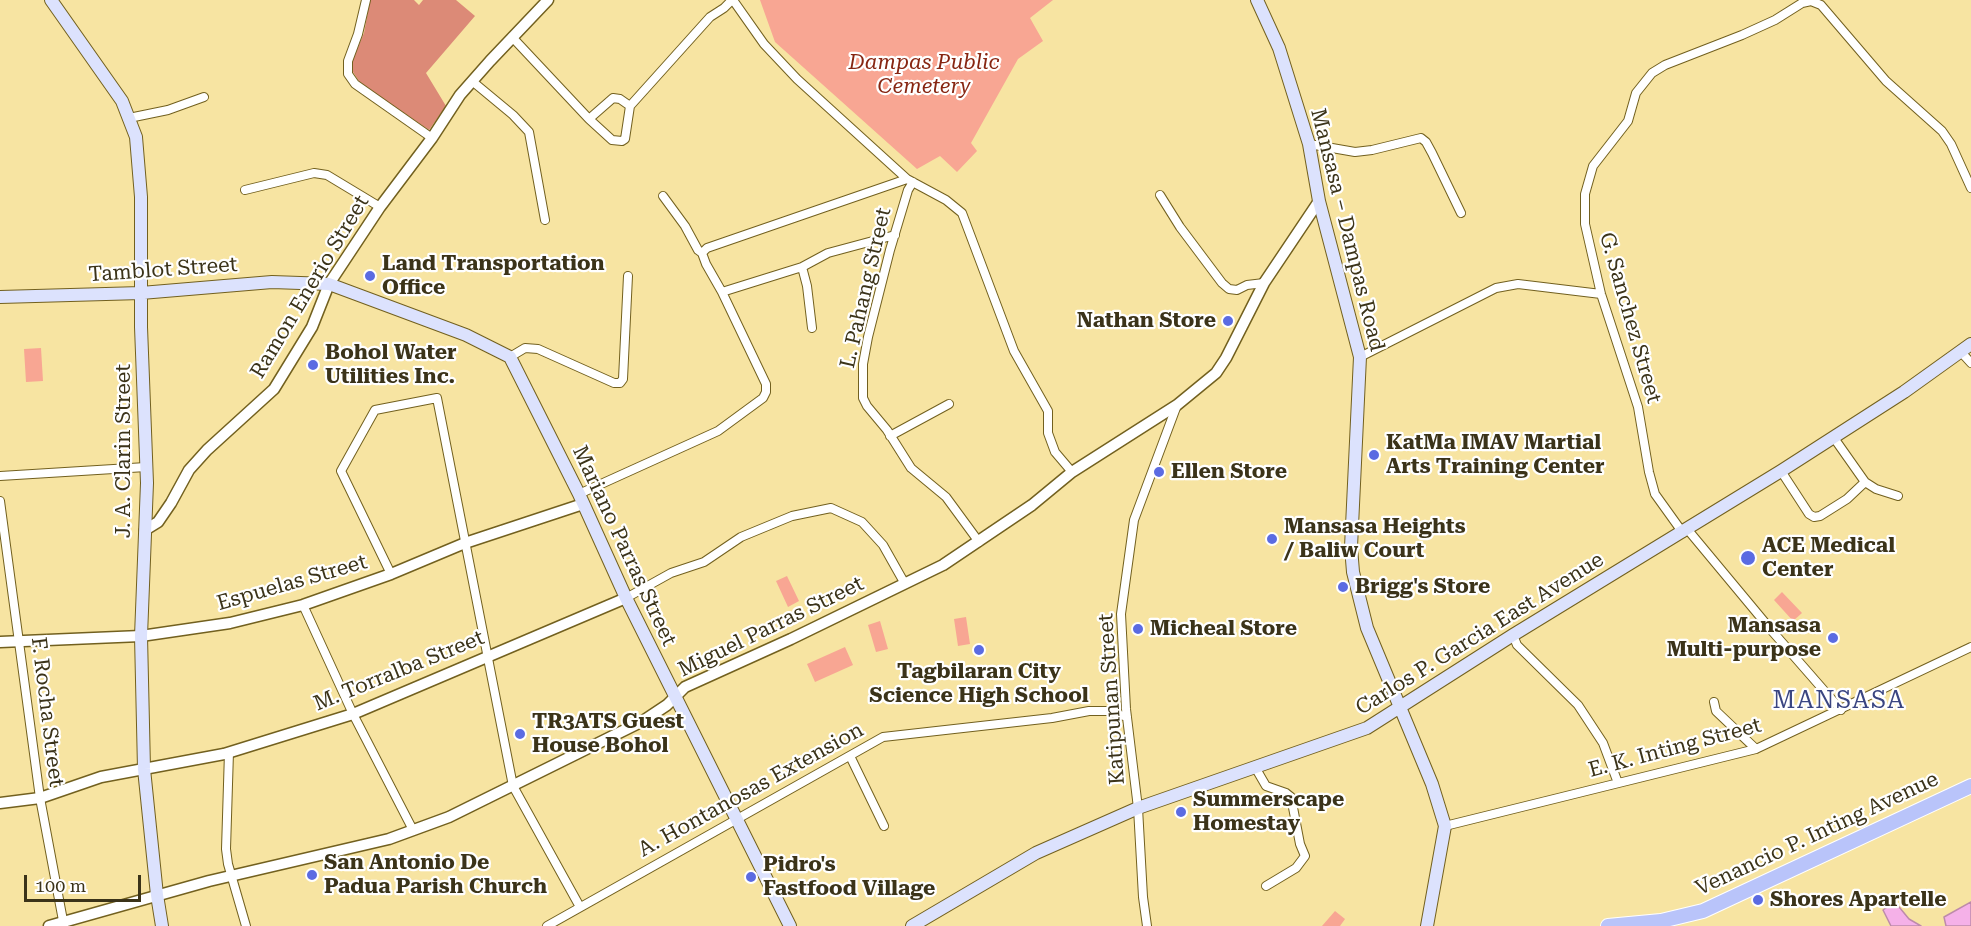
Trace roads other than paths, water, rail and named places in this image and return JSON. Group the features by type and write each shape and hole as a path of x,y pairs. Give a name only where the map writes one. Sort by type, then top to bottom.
{"main road":[{"name":"J. A. Clarin Street","path":"51,0 122,101 136,137 141,197 146,466 141,636 144,769 162,926"},
{"name":"Mansasa – Dampas Road","path":"1257,0 1279,48 1309,144 1319,201 1360,357 1351,547 1353,572 1367,628 1432,784 1444,826 1427,926"},
{"name":"Tamblot Street","path":"0,297 141,293 272,282 329,284"},
{"path":"329,284 466,335 510,357"},
{"name":"Carlos P. Garcia East Avenue","path":"912,926 1036,853 1138,808 1367,728 1513,635 1685,532 1834,438 1971,344"},
{"name":"Mariano Parras Street","path":"510,357 581,499 626,598 790,926"},
{"name":"Venancio P. Inting Avenue","path":"1608,926 1661,921 1703,911 1971,786"}],"street":[{"path":"366,0 358,34 348,61 348,74 355,84 432,138"},
{"name":"Ramon Enerio Street","path":"145,530 158,522 189,470 207,450 274,389 312,327 329,284 380,207 432,138 460,95 548,0"},
{"path":"512,37 589,119 612,140 622,141 625,139 630,106 710,17 733,0 764,44 797,79 910,180 946,200 962,213 1014,351 1048,411 1048,433 1055,452 1072,472"},
{"path":"1801,2 1811,1 1821,5 1886,81 1942,131 1951,144 1971,188"},
{"name":"G. Sanchez Street","path":"1801,2 1775,20 1665,65 1652,73 1636,93 1628,121 1593,166 1585,194 1585,224 1601,294 1638,407 1655,494 1685,532 1841,710"},
{"path":"472,81 513,115 529,132 545,220"},
{"path":"129,118 168,110 204,97"},
{"path":"589,119 613,98 620,99 630,106"},
{"path":"1309,144 1355,152 1421,138 1432,153 1461,213"},
{"path":"245,190 314,173 327,175 380,207"},
{"path":"702,254 707,248 910,180"},
{"name":"L. Pahang Street","path":"910,180 862,364 863,398 910,468 946,497 979,542"},
{"path":"1160,195 1180,227 1229,289 1237,290 1247,285 1264,283"},
{"path":"581,499 718,431 763,398 766,392 766,384 722,292 702,254 663,196"},
{"name":"Miguel Parras Street","path":"49,926 231,876 389,839 449,817 643,721 685,687 792,639 943,565 1032,505 1072,472 1177,405 1216,372 1226,358 1264,283 1319,201"},
{"path":"722,292 802,267 828,253 895,235"},
{"path":"802,267 807,286 812,328"},
{"path":"510,357 525,348 538,349 614,384 620,383 628,276"},
{"path":"1360,357 1496,288 1518,284 1601,294"},
{"path":"1960,352 1971,363"},
{"path":"391,574 341,471 375,410 437,398 513,786 580,907"},
{"path":"890,435 949,404"},
{"name":"Katipunan Street","path":"1147,926 1138,808 1127,717 1121,614 1134,520 1177,405"},
{"path":"1834,438 1865,482 1876,489 1898,496"},
{"path":"0,476 146,466"},
{"path":"1781,471 1809,514 1814,517 1820,516 1847,499 1865,482"},
{"name":"Espuelas Street","path":"0,642 141,636 230,623 303,605 391,574 581,499"},
{"name":"F. Rocha Street","path":"0,501 39,798 63,924"},
{"name":"M. Torralba Street","path":"0,803 39,798 101,777 229,752 353,714 626,598 671,573 704,562 741,537 792,516 831,508 862,522 883,545 905,584"},
{"path":"303,605 353,714 413,830"},
{"path":"1513,635 1517,645 1578,705 1603,743 1618,783"},
{"name":"E. K. Inting Street","path":"1444,826 1756,749 1971,647"},
{"path":"1714,702 1716,711 1756,749"},
{"name":"A. Hontanosas Extension","path":"547,926 883,737 1076,715 1089,711 1107,711 1127,717"},
{"path":"229,752 226,849 231,876 246,926"},
{"path":"850,756 884,826"},
{"path":"1256,767 1266,786 1291,797 1305,856 1296,868 1266,886"}],"place":[{"name":"Land Transportation Office","path":"370,276"},
{"name":"Nathan Store","path":"1228,321"},
{"name":"Bohol Water Utilities Inc.","path":"313,365"},
{"name":"KatMa IMAV Martial Arts Training Center","path":"1374,455"},
{"name":"Ellen Store","path":"1159,472"},
{"name":"Mansasa Heights / Baliw Court","path":"1272,539"},
{"name":"ACE Medical Center","path":"1748,558"},
{"name":"Brigg's Store","path":"1343,587"},
{"name":"Micheal Store","path":"1138,629"},
{"name":"Mansasa Multi-purpose","path":"1833,638"},
{"name":"Tagbilaran City Science High School","path":"979,650"},
{"name":"TR3ATS Guest House Bohol","path":"520,734"},
{"name":"Summerscape Homestay","path":"1181,812"},
{"name":"San Antonio De Padua Parish Church","path":"312,875"},
{"name":"Pidro's Fastfood Village","path":"751,877"},
{"name":"Shores Apartelle","path":"1758,900"}],"district":[{"name":"MANSASA","path":"1839,701"}],"park label":[{"name":"Dampas Public Cemetery","path":"924,75"}]}
